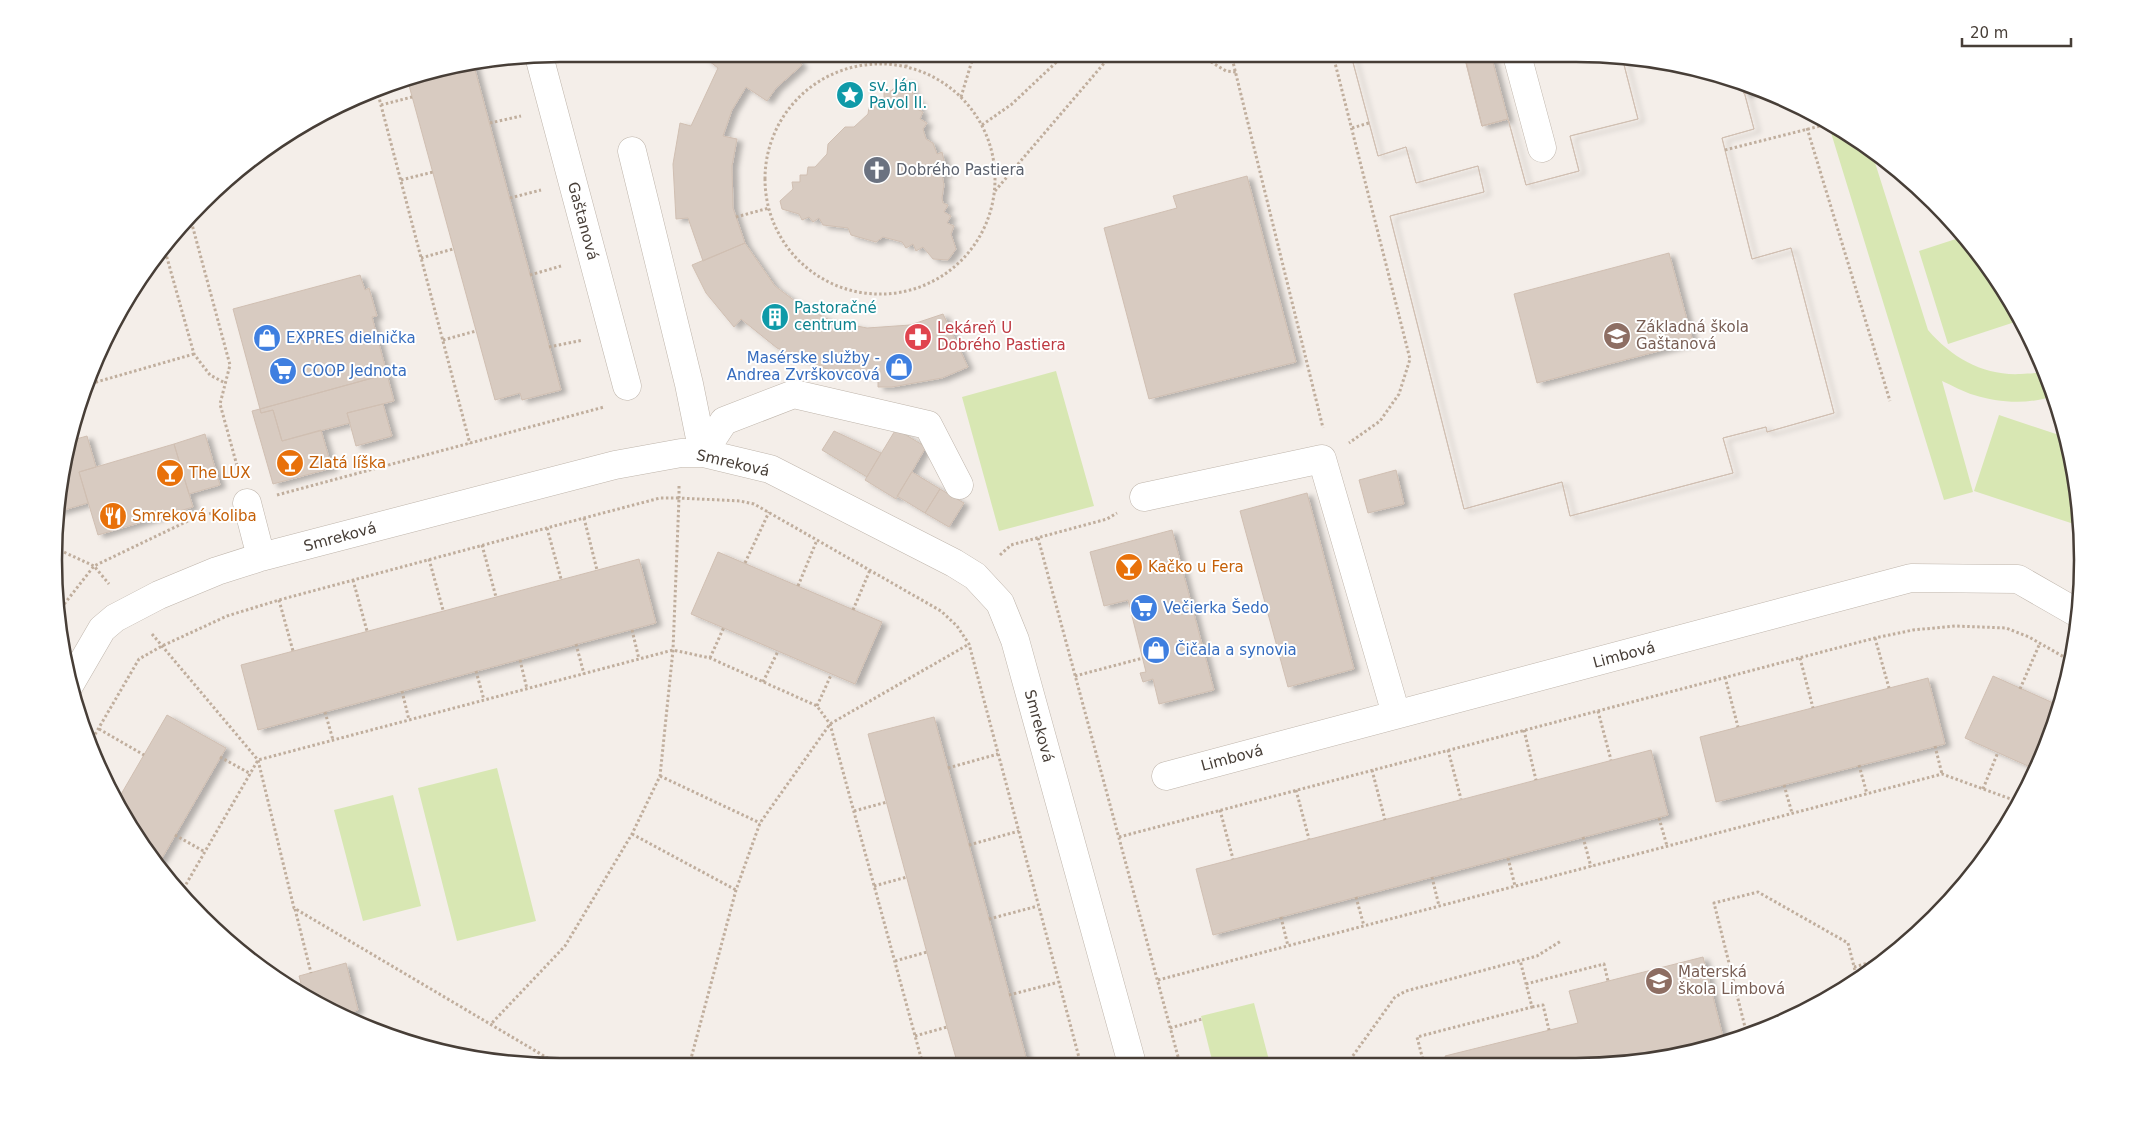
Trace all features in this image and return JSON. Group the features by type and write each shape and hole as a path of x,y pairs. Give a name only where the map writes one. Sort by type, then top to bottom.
{"street":[{"path":"1519,62 1542,148"},
{"name":"Gaštanová","path":"541,63 627,386"},
{"path":"632,151 689,384 692,453"},
{"path":"692,453 724,421 794,394 928,425 959,485"},
{"name":"Smreková","path":"76,674 102,629 115,618 159,595 217,571 262,557 615,465 692,453 770,469 954,562 975,576 1000,603 1016,640 1130,1058"},
{"path":"1144,497 1322,459 1396,714"},
{"path":"247,503 262,557"},
{"name":"Limbová","path":"1166,776 1911,578 2018,579 2071,610"}],"path":[{"path":"906,67 907,62"},
{"path":"962,97 972,62"},
{"path":"982,126 1012,104 1057,62"},
{"path":"995,191 1105,62"},
{"path":"1211,62 1226,71 1236,72"},
{"path":"1233,62 1330,456 1322,459"},
{"path":"1335,62 1410,360 1399,394 1380,421 1349,442"},
{"path":"874,64 906,67 936,78 962,97 982,126 989,140 995,166 995,191 989,216 978,240 962,260 942,276 919,287 894,293 868,294 843,288 815,274 791,253 774,226 766,195 766,163 774,133 791,106 815,84 843,70 874,64"},
{"path":"379,97 470,444"},
{"path":"381,105 412,97"},
{"path":"490,123 523,115"},
{"path":"1352,128 1369,123"},
{"path":"1725,150 1819,126"},
{"path":"1807,128 1890,401"},
{"path":"400,180 433,172"},
{"path":"510,198 543,190"},
{"path":"736,217 769,208"},
{"path":"192,225 230,365 220,404 247,503"},
{"path":"421,258 453,249"},
{"path":"166,255 194,354 210,375 226,383"},
{"path":"530,275 563,266"},
{"path":"443,340 476,331"},
{"path":"549,347 582,340"},
{"path":"95,382 194,354"},
{"path":"65,603 94,566 194,518 608,406"},
{"path":"491,1024 565,946 632,834 660,776 673,650 678,498 692,453"},
{"path":"975,576 1011,545 1107,519 1144,497"},
{"path":"94,736 139,660 162,646 227,616 429,559 660,498 740,501 754,504 941,611 957,626 969,644 1079,1058"},
{"path":"745,563 768,512"},
{"path":"584,518 598,570"},
{"path":"547,528 561,580"},
{"path":"1038,538 1178,1058"},
{"path":"798,586 817,540"},
{"path":"482,545 496,597"},
{"path":"63,551 94,566 258,760 311,973"},
{"path":"429,559 443,610"},
{"path":"853,610 870,570"},
{"path":"353,580 367,631"},
{"path":"279,600 293,651"},
{"path":"1119,837 1912,630 1955,626 2006,628 2040,643 2065,658"},
{"path":"710,658 724,627"},
{"path":"632,630 639,659"},
{"path":"1876,638 1889,688"},
{"path":"2020,688 2040,643"},
{"path":"576,644 584,674"},
{"path":"691,1058 736,890 760,823 830,724 969,644"},
{"path":"258,760 673,650 710,658 817,706 830,724 921,1058"},
{"path":"763,682 778,651"},
{"path":"1075,676 1143,658"},
{"path":"1800,658 1814,708"},
{"path":"520,660 527,689"},
{"path":"476,671 484,700"},
{"path":"817,706 831,675"},
{"path":"1724,678 1738,727"},
{"path":"402,691 409,720"},
{"path":"1598,711 1611,760"},
{"path":"325,712 333,740"},
{"path":"99,729 144,755"},
{"path":"1524,730 1536,780"},
{"path":"1935,746 1942,774"},
{"path":"1448,750 1461,799"},
{"path":"1982,789 1998,752"},
{"path":"948,768 998,754"},
{"path":"220,757 252,774"},
{"path":"184,887 252,774 258,760"},
{"path":"1859,765 1867,794"},
{"path":"1372,770 1385,820"},
{"path":"1158,980 1942,774 2013,800"},
{"path":"660,776 760,823"},
{"path":"1784,785 1792,813"},
{"path":"1296,790 1309,839"},
{"path":"854,811 887,802"},
{"path":"1220,810 1233,859"},
{"path":"1659,818 1667,846"},
{"path":"969,844 1018,831"},
{"path":"632,834 736,890"},
{"path":"175,835 205,852"},
{"path":"1583,838 1591,866"},
{"path":"1508,858 1515,886"},
{"path":"874,886 907,877"},
{"path":"1432,877 1439,906"},
{"path":"1745,1029 1714,903 1758,892 1848,943 1856,973"},
{"path":"1356,897 1364,926"},
{"path":"989,920 1038,906"},
{"path":"294,908 548,1058"},
{"path":"1280,917 1288,946"},
{"path":"1351,1058 1395,997 1406,991 1537,956 1561,941"},
{"path":"894,961 927,952"},
{"path":"1520,960 1532,1007"},
{"path":"1854,966 1872,961"},
{"path":"1526,984 1604,964 1608,981"},
{"path":"1009,995 1059,982"},
{"path":"1422,1058 1417,1037 1543,1004 1549,1030"},
{"path":"1170,1028 1202,1019"},
{"path":"915,1036 947,1027"}],"green space":[{"path":"1831,133 1875,161 1928,330 1958,357 1982,368 2007,374 2038,373 2047,398 2025,402 1984,398 1970,394 1942,381 1973,492 1944,500"},
{"path":"1957,239 1991,284 2014,322 1948,344 1919,251"},
{"path":"1056,371 1094,506 999,531 962,397"},
{"path":"1999,415 2059,435 2065,463 2073,524 1974,491"},
{"path":"497,768 536,921 457,941 418,788"},
{"path":"393,795 421,906 363,921 334,810"},
{"path":"1254,1003 1268,1058 1212,1058 1201,1016"}],"building":[{"path":"710,62 800,62 802,65 776,88 767,101 746,87 732,110 723,136 737,139 732,166 733,208 745,243 703,261 688,218 676,219 673,164 680,123 691,126 718,68"},
{"name":"Základná škola Gaštanová","path":"1353,62 1466,62 1482,126 1508,119 1526,185 1579,171 1570,136 1638,119 1624,65 1674,72 1705,79 1744,92 1754,129 1722,138 1752,259 1791,248 1834,413 1767,432 1766,427 1723,438 1733,473 1570,516 1562,482 1464,509 1390,216 1484,192 1478,166 1416,183 1406,147 1378,156","holes":["1669,253 1693,342 1537,383 1514,294"]},
{"name":"Základná škola Gaštanová","path":"1353,62 1466,62 1482,126 1508,119 1526,185 1579,171 1570,136 1638,119 1624,65 1674,72 1705,79 1744,92 1754,129 1722,138 1752,259 1791,248 1834,413 1767,432 1766,427 1723,438 1733,473 1570,516 1562,482 1464,509 1390,216 1484,192 1478,166 1416,183 1406,147 1378,156"},
{"path":"1466,62 1493,62 1508,119 1482,126"},
{"path":"475,70 561,390 522,400 520,393 495,400 409,86 432,79"},
{"name":"Dobrého Pastiera","path":"903,80 911,82 914,99 921,102 917,109 923,112 920,119 927,123 923,129 926,139 933,143 937,154 942,152 947,173 942,175 944,185 943,203 948,205 944,212 951,216 947,223 954,226 951,234 956,249 948,260 933,259 923,247 916,251 913,244 906,248 902,242 883,237 876,242 851,235 848,228 823,225 819,218 813,222 809,217 802,220 799,214 782,209 780,201 793,189 792,182 800,182 800,175 807,175 808,167 815,167 827,154 828,144 845,127 854,127 868,114 869,107 876,107 876,99 884,99 884,91 891,91"},
{"path":"1247,176 1296,362 1149,399 1104,228 1177,208 1173,196"},
{"name":"Pastoračné centrum","path":"745,243 775,286 803,307 832,321 867,328 910,325 943,314 968,367 942,378 892,387 878,387 878,376 827,369 777,348 741,319 734,327 706,293 692,265"},
{"path":"360,275 365,290 369,288 377,316 372,317 387,374 260,409 233,309"},
{"path":"387,374 394,401 347,413 350,423 282,441 273,410 261,413 260,409"},
{"path":"383,404 392,436 356,446 347,413"},
{"path":"260,409 261,413 273,410 282,441 321,430 332,468 273,484 252,411"},
{"path":"896,429 926,447 896,499 865,480"},
{"path":"834,431 881,453 867,477 822,450"},
{"path":"205,434 220,485 189,494 174,444"},
{"path":"87,436 96,467 79,472 88,503 66,509 72,463 78,439"},
{"path":"174,444 193,507 98,535 79,472"},
{"path":"1396,470 1404,504 1368,513 1359,480"},
{"path":"912,472 940,489 925,513 897,496"},
{"path":"940,489 964,503 949,527 925,513"},
{"path":"1307,493 1354,669 1288,687 1240,511"},
{"path":"1172,530 1214,690 1159,704 1153,679 1143,682 1140,673 1146,672 1128,600 1104,606 1090,552"},
{"path":"718,552 882,622 855,684 691,614"},
{"path":"639,559 656,623 258,730 241,665"},
{"path":"1993,676 2054,703 2030,767 1965,738"},
{"path":"1928,678 1945,744 1716,802 1700,737"},
{"path":"167,715 226,748 161,859 121,794"},
{"path":"934,717 1026,1058 956,1058 868,734"},
{"path":"1651,750 1668,815 1213,935 1196,869"},
{"path":"1703,957 1723,1036 1674,1049 1609,1057 1446,1058 1445,1056 1578,1023 1569,991"},
{"path":"346,963 358,1010 352,1013 311,992 298,984 301,983 299,976"}],"place":[{"name":"sv. Ján Pavol II.","path":"850,95"},
{"name":"Dobrého Pastiera","path":"877,170"},
{"name":"Pastoračné centrum","path":"775,317"},
{"name":"Základná škola Gaštanová","path":"1617,336"},
{"name":"Lekáreň U Dobrého Pastiera","path":"918,337"},
{"name":"EXPRES dielnička","path":"267,338"},
{"name":"Masérske služby - Andrea Zvrškovcová","path":"899,367"},
{"name":"COOP Jednota","path":"283,371"},
{"name":"Zlatá líška","path":"290,463"},
{"name":"The LUX","path":"170,473"},
{"name":"Smreková Koliba","path":"113,516"},
{"name":"Kačko u Fera","path":"1129,567"},
{"name":"Večierka Šedo","path":"1144,608"},
{"name":"Čičala a synovia","path":"1156,650"},
{"name":"Materská škola Limbová","path":"1659,981"}]}
